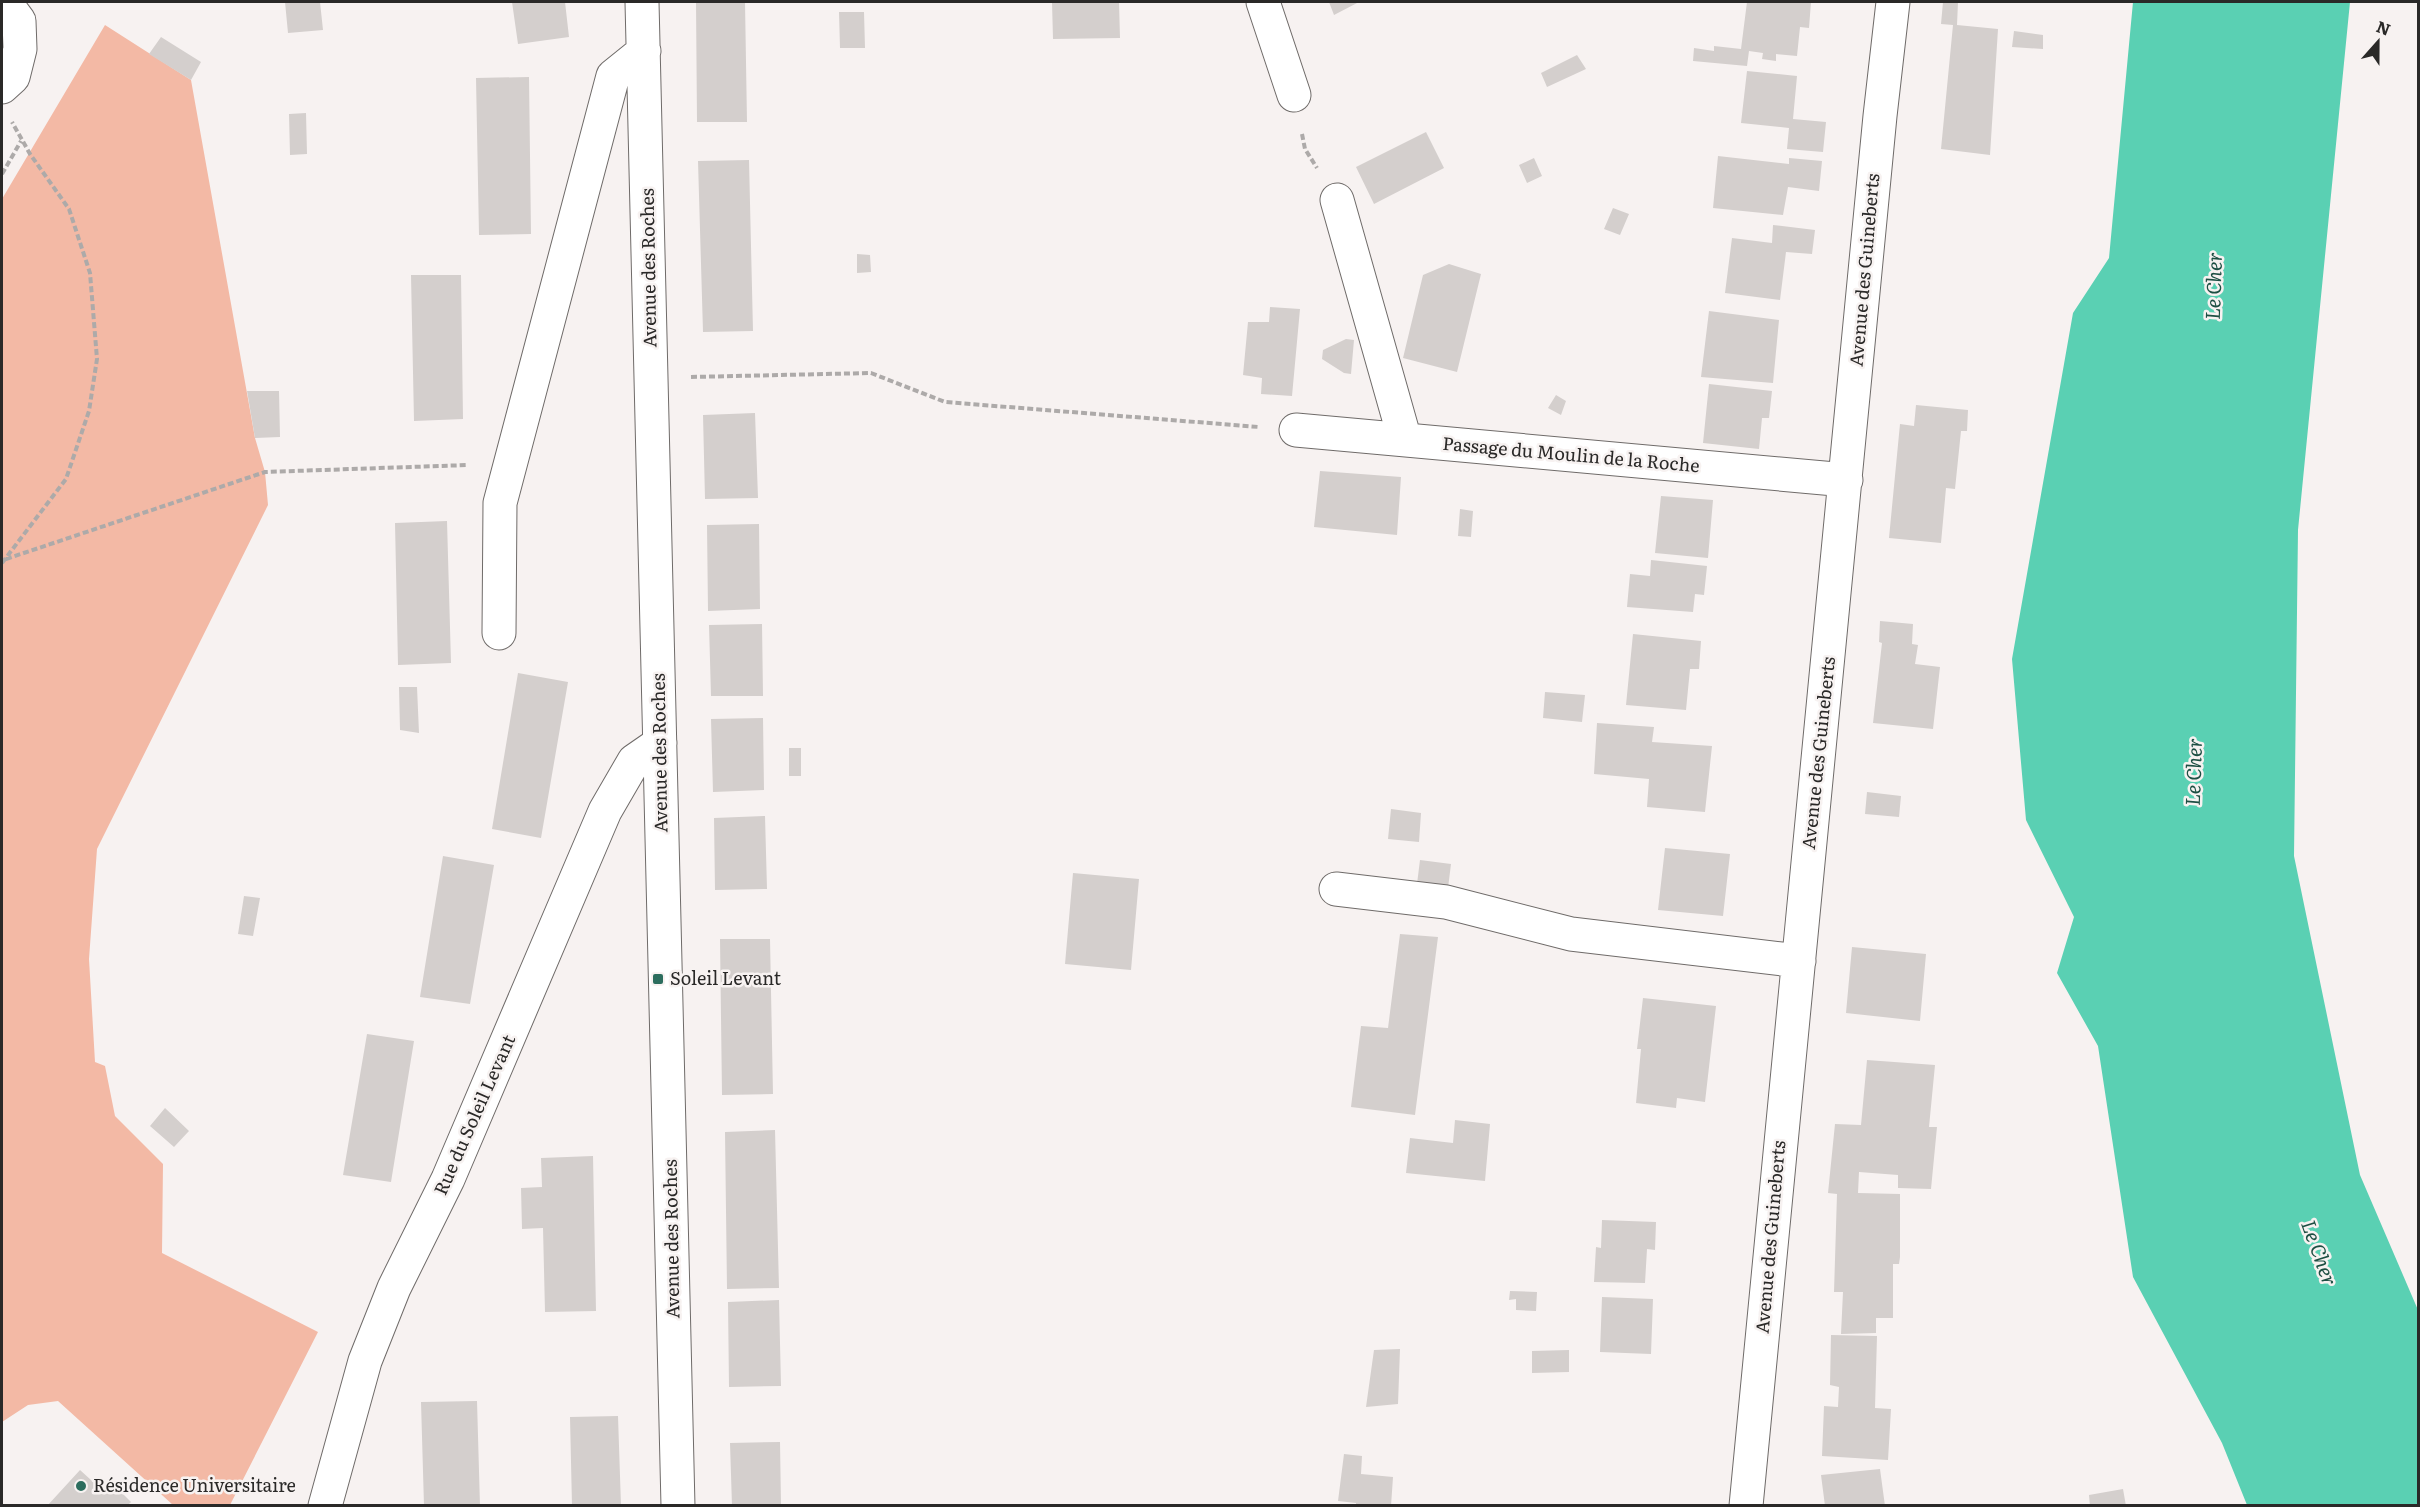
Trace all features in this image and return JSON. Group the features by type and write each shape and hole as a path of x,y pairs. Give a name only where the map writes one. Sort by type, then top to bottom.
{"street":[{"path":"2,87 13,77 20,49 19,21 5,2"},
{"name":"Avenue des Roches","path":"642,2 678,1506"},
{"path":"1263,2 1294,95"},
{"name":"Avenue des Guineberts","path":"1746,1506 1878,128 1893,2"},
{"path":"499,633 500,503 613,76 644,51"},
{"path":"1337,200 1405,440"},
{"name":"Passage du Moulin de la Roche","path":"1296,430 1846,480"},
{"name":"Rue du Soleil Levant","path":"325,1506 365,1361 394,1288 448,1179 605,811 634,762 660,743"},
{"path":"1335,889 1446,902 1571,934 1799,961"}],"path":[{"path":"1294,95 1305,149 1337,200"},
{"path":"2,563 66,479 89,411 97,359 90,273 69,209 21,141 12,122"},
{"path":"2,174 21,141"},
{"path":"651,378 872,372 945,402 1296,430"},
{"path":"6,559 265,472 510,464"}],"shaded area":[{"path":"105,25 191,80 255,438 265,472 268,505 97,849 89,959 95,1062 105,1066 115,1116 163,1164 162,1253 318,1332 230,1505 173,1505 58,1401 28,1405 2,1422 2,199"}],"water":[{"name":"Le Cher","path":"2133,2 2350,2 2298,530 2294,856 2360,1175 2418,1310 2418,1505 2247,1505 2222,1443 2133,1277 2098,1046 2057,973 2074,917 2026,820 2012,659 2073,313 2109,258"}],"building":[{"path":"285,2 320,2 323,30 288,33"},
{"path":"512,2 565,2 569,37 518,44"},
{"path":"696,2 745,2 747,122 697,122"},
{"path":"1052,2 1119,2 1120,38 1053,39"},
{"path":"1329,2 1359,2 1334,15"},
{"path":"1747,2 1811,2 1809,28 1800,27 1797,56 1776,54 1776,61 1762,59 1763,53 1749,51 1747,66 1693,61 1694,48 1714,51 1714,46 1741,49"},
{"path":"1943,2 1958,2 1957,25 1998,29 1990,155 1941,149 1953,25 1941,24"},
{"path":"839,12 864,12 865,48 840,48"},
{"path":"2014,31 2043,35 2043,49 2012,47"},
{"path":"161,37 201,62 191,80 149,54"},
{"path":"1577,55 1586,69 1547,87 1541,73"},
{"path":"1747,71 1797,76 1793,119 1826,122 1823,152 1787,149 1789,128 1741,123"},
{"path":"529,77 531,234 479,235 476,78"},
{"path":"306,113 307,154 290,155 289,114"},
{"path":"1426,132 1444,168 1374,204 1356,167"},
{"path":"1718,156 1789,164 1789,158 1822,161 1819,191 1788,187 1783,215 1713,208"},
{"path":"1534,158 1542,176 1527,183 1519,165"},
{"path":"749,160 753,331 703,332 698,161"},
{"path":"1613,208 1629,214 1620,235 1604,229"},
{"path":"1773,225 1815,230 1812,254 1786,252 1780,300 1725,293 1732,238 1772,243"},
{"path":"857,254 870,255 871,272 857,273"},
{"path":"1449,264 1481,274 1457,372 1403,358 1423,275"},
{"path":"411,275 461,275 463,419 414,421"},
{"path":"1270,307 1300,309 1292,396 1261,394 1262,378 1243,375 1248,322 1269,322"},
{"path":"1709,311 1779,320 1773,383 1701,377"},
{"path":"1346,339 1354,340 1351,374 1344,373 1322,359 1323,350"},
{"path":"1709,384 1772,391 1769,418 1762,418 1759,449 1703,443"},
{"path":"247,391 279,391 280,437 255,438"},
{"path":"1556,395 1566,401 1561,415 1548,408"},
{"path":"1916,405 1968,410 1967,431 1961,431 1955,489 1946,488 1941,543 1889,538 1900,424 1914,426"},
{"path":"755,413 758,498 705,499 703,415"},
{"path":"1320,471 1401,477 1397,535 1314,527"},
{"path":"1661,496 1713,500 1708,558 1655,553"},
{"path":"1460,509 1473,511 1471,537 1458,536"},
{"path":"447,521 451,663 398,665 395,523"},
{"path":"759,524 760,609 708,611 707,525"},
{"path":"1651,560 1707,566 1704,595 1695,594 1693,612 1627,607 1630,574 1650,576"},
{"path":"1880,621 1913,624 1912,644 1918,645 1915,664 1940,667 1933,729 1873,723 1882,643 1879,642"},
{"path":"762,624 763,696 711,696 709,625"},
{"path":"1633,634 1701,641 1699,669 1690,669 1686,710 1626,705"},
{"path":"518,673 568,682 541,838 492,829"},
{"path":"399,687 417,687 419,733 400,730"},
{"path":"1545,692 1585,695 1582,722 1543,718"},
{"path":"763,718 764,790 713,792 711,719"},
{"path":"1597,723 1654,727 1652,742 1712,746 1705,812 1647,807 1649,779 1594,774"},
{"path":"789,748 801,748 801,776 789,776"},
{"path":"1867,792 1901,796 1899,817 1865,814"},
{"path":"1391,809 1421,813 1419,842 1388,839"},
{"path":"765,816 767,889 715,890 714,818"},
{"path":"1665,848 1730,854 1723,916 1658,910"},
{"path":"443,856 494,865 470,1004 420,997"},
{"path":"1420,860 1451,864 1448,888 1417,884"},
{"path":"1073,873 1139,879 1131,970 1065,964"},
{"path":"244,896 260,898 253,936 238,934"},
{"path":"1400,934 1438,937 1415,1115 1351,1107 1361,1026 1388,1028"},
{"path":"720,939 770,939 773,1094 722,1095"},
{"path":"1852,947 1926,954 1920,1021 1846,1013"},
{"path":"1643,998 1716,1006 1705,1102 1677,1098 1676,1108 1636,1103 1641,1049 1637,1049"},
{"path":"367,1034 414,1041 391,1182 343,1175"},
{"path":"1867,1060 1935,1065 1929,1127 1937,1127 1931,1189 1898,1188 1898,1175 1859,1172 1858,1193 1900,1194 1900,1257 1899,1264 1893,1264 1893,1318 1876,1318 1876,1333 1841,1334 1843,1292 1834,1292 1837,1194 1828,1193 1835,1124 1861,1125"},
{"path":"165,1108 189,1131 174,1147 150,1126"},
{"path":"1455,1120 1490,1124 1485,1181 1406,1173 1410,1138 1453,1143"},
{"path":"775,1130 779,1288 727,1289 725,1132"},
{"path":"593,1156 596,1311 545,1312 543,1228 522,1229 521,1188 542,1187 541,1158"},
{"path":"1602,1220 1656,1222 1655,1250 1647,1249 1645,1283 1594,1282 1596,1247 1601,1248"},
{"path":"1510,1291 1537,1292 1536,1311 1516,1310 1516,1299 1509,1300"},
{"path":"1602,1297 1653,1299 1651,1354 1600,1352"},
{"path":"779,1300 781,1386 729,1387 728,1302"},
{"path":"1831,1335 1877,1336 1875,1408 1891,1409 1888,1460 1822,1456 1824,1406 1838,1407 1839,1387 1830,1385"},
{"path":"1400,1349 1398,1404 1366,1407 1374,1350"},
{"path":"1569,1350 1569,1372 1532,1373 1532,1351"},
{"path":"477,1401 480,1506 424,1506 421,1402"},
{"path":"618,1416 621,1506 572,1506 570,1417"},
{"path":"780,1442 781,1506 732,1506 730,1443"},
{"path":"1344,1454 1362,1456 1361,1474 1393,1477 1391,1506 1356,1506 1356,1503 1338,1501"},
{"path":"1880,1469 1885,1506 1825,1506 1821,1475"},
{"name":"Résidence Universitaire","path":"80,1470 102,1490 110,1481 131,1502 127,1506 47,1506"},
{"path":"2123,1489 2126,1506 2090,1506 2089,1495"}],"place":[{"name":"Soleil Levant","path":"658,979"},
{"name":"Résidence Universitaire","path":"81,1486"}]}
